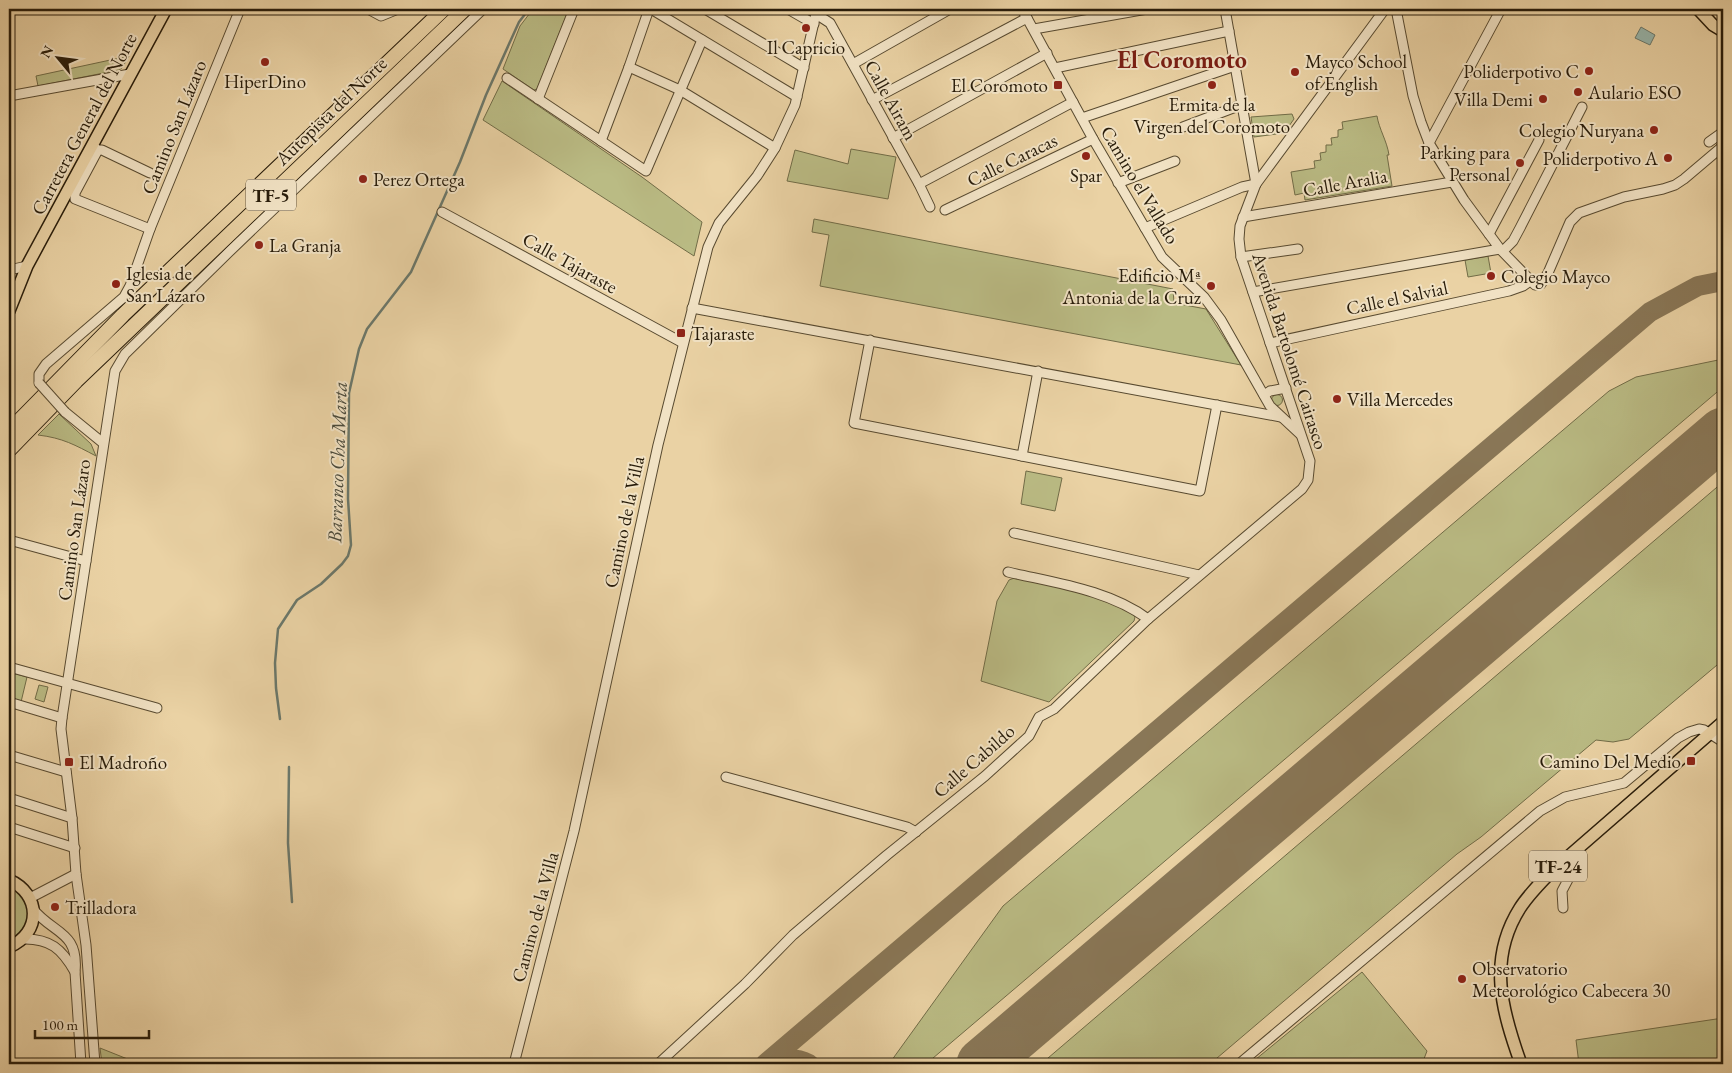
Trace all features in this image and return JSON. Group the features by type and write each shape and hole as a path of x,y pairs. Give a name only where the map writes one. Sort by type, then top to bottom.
{"highway":[{"name":"Autopista del Norte","path":"9,432 38,400 123,315 444,9"},
{"name":"Autopista del Norte","path":"9,450 76,381 465,9"},
{"path":"9,462 65,402 76,381"},
{"path":"9,423 21,409 38,400"}],"main road":[{"name":"Carretera General del Norte","path":"9,311 28,266 70,197 130,74 166,9"},
{"path":"1698,9 1723,32"},
{"name":"TF-24","path":"1521,1064 1504,1012 1500,973 1505,940 1520,908 1532,892 1575,851 1723,722"},
{"path":"9,880 25,890 32,904 31,926 22,939 9,947"}],"street":[{"name":"Camino San Lázaro","path":"95,1064 86,945 76,874 62,718 104,443 65,412 38,383 39,374 46,364 124,297 240,9"},
{"path":"368,9 381,16 398,9"},
{"path":"104,443 115,371 124,354 483,9"},
{"path":"538,99 574,9"},
{"path":"601,141 650,9 797,97"},
{"path":"706,9 804,68"},
{"name":"Calle Airam","path":"788,9 816,16 830,23 930,207"},
{"path":"853,64 950,9"},
{"name":"Camino el Vallado","path":"1022,9 1092,139 1162,257 1204,297 1221,320 1270,406 1302,436"},
{"path":"1034,29 1147,9"},
{"path":"1145,228 1242,187 1256,184 1226,9"},
{"name":"Avenida Bartolomé Cairasco","path":"1308,480 1310,461 1241,257 1239,239 1243,217 1256,184 1385,9"},
{"path":"1396,9 1411,84 1421,122 1429,143 1452,182 1489,234 1501,250 1533,283 1541,284 1548,273 1570,222 1578,213 1631,195 1675,185 1723,146"},
{"path":"1429,143 1501,9"},
{"name":"Camino de la Villa","path":"514,1064 574,831 639,529 708,247 719,223 757,176 775,148 795,105 816,16"},
{"path":"872,100 1027,18"},
{"path":"1055,68 1229,31"},
{"path":"507,78 646,171 702,40"},
{"path":"893,138 1046,53"},
{"path":"1082,118 1235,66"},
{"path":"629,67 680,90 775,148"},
{"path":"9,96 130,74"},
{"path":"919,184 1073,102"},
{"path":"1183,127 1241,105"},
{"path":"1253,292 1501,250 1513,241 1582,107"},
{"path":"1709,142 1723,132"},
{"name":"Calle Caracas","path":"945,210 1092,139"},
{"path":"1489,234 1540,140"},
{"path":"95,148 150,173"},
{"path":"1118,183 1175,161"},
{"name":"Calle Aralia","path":"1243,217 1452,182"},
{"path":"70,197 150,229"},
{"name":"Calle Tajaraste","path":"442,212 683,343"},
{"path":"1241,257 1298,249"},
{"path":"9,270 28,266"},
{"name":"Calle el Salvial","path":"1270,343 1533,283"},
{"path":"692,308 1282,417"},
{"path":"870,340 854,423 1200,491 1217,405"},
{"path":"1022,456 1038,371"},
{"path":"1264,395 1270,391 1286,388"},
{"path":"1263,413 1270,406 1281,409 1290,401"},
{"name":"Calle Cabildo","path":"658,1064 745,984 793,936 985,776 1029,736 1039,718 1054,709 1148,619 1302,489 1308,480"},
{"path":"1014,533 1200,575"},
{"path":"9,540 86,561"},
{"path":"1008,572 1088,591 1123,604 1148,619"},
{"path":"9,667 157,708"},
{"path":"9,702 62,718"},
{"path":"1239,1064 1540,811 1565,797 1624,783 1678,738 1689,732 1699,730 1723,740"},
{"path":"9,755 66,772"},
{"path":"726,777 907,827 916,832"},
{"path":"9,798 72,818"},
{"path":"9,827 75,848"},
{"path":"1563,908 1562,891 1579,859 1575,851"},
{"path":"76,874 32,904 38,916 66,936 72,946 76,960 75,972 81,1064"},
{"path":"22,939 40,940 59,949 68,958 75,972"}],"green space":[{"path":"533,9 569,9 537,89 534,90 503,69 520,26"},
{"path":"129,56 119,70 38,86 36,76"},
{"path":"502,81 642,177 702,222 694,256 483,120"},
{"path":"1292,114 1294,119 1284,133 1254,137 1251,117"},
{"path":"1377,116 1388,150 1389,155 1387,155 1392,186 1305,200 1304,193 1295,195 1291,172 1315,168 1314,161 1321,160 1320,153 1326,152 1326,145 1332,145 1331,138 1338,137 1338,130 1343,129 1342,122"},
{"path":"851,149 896,157 888,199 787,181 795,150 848,164"},
{"path":"814,219 1173,289 1174,303 1206,309 1241,365 820,286 829,235 812,232"},
{"path":"1488,256 1491,273 1468,277 1465,260"},
{"path":"1723,359 1723,387 926,1064 889,1064 1003,906 1609,391 1636,377"},
{"path":"1277,394 1283,400 1277,406 1271,400"},
{"path":"59,414 91,444 96,456 62,440 38,435"},
{"path":"1026,471 1062,478 1055,511 1021,504"},
{"path":"1723,482 1723,660 1629,739 1613,742 1596,740 1481,837 1457,854 1210,1064 1041,1064"},
{"path":"1017,577 1098,598 1127,610 1135,617 1134,621 1049,702 981,681 997,601 1009,580"},
{"path":"9,672 27,677 21,702 9,698"},
{"path":"39,685 48,687 44,702 35,699"},
{"path":"9,886 23,899 27,906 28,914 23,928 9,941"},
{"path":"1362,972 1427,1051 1422,1064 1250,1064"},
{"path":"1723,1018 1723,1060 1695,1064 1579,1064 1576,1040"},
{"path":"100,1048 140,1064 102,1064"}],"water":[{"path":"1641,27 1655,35 1650,45 1635,38"}],"waterway":[{"name":"Barranco Cha Marta","path":"280,719 275,663 278,629 297,600 321,584 342,564 348,556 351,545 348,499 349,393 359,349 367,329 411,272 460,162 486,95 519,22 529,9"},
{"name":"Barranco Cha Marta","path":"289,767 288,843 292,902"}],"taxiway":[{"path":"765,1064 1650,312 1698,286 1723,281"},
{"path":"767,1063 788,1059 799,1060 809,1064"}],"runway":[{"path":"982,1064 1723,433"}],"place":[{"name":"Il Capricio","path":"806,28"},
{"name":"HiperDino","path":"265,62"},
{"name":"Poliderpotivo C","path":"1589,71"},
{"name":"Mayco School of English","path":"1295,72"},
{"name":"El Coromoto","path":"1058,85"},
{"name":"Ermita de la Virgen del Coromoto","path":"1212,85"},
{"name":"Aulario ESO","path":"1578,92"},
{"name":"Villa Demi","path":"1543,99"},
{"name":"Colegio Nuryana","path":"1654,130"},
{"name":"Spar","path":"1086,156"},
{"name":"Poliderpotivo A","path":"1668,158"},
{"name":"Parking para Personal","path":"1520,163"},
{"name":"Perez Ortega","path":"363,179"},
{"name":"La Granja","path":"259,245"},
{"name":"Colegio Mayco","path":"1491,276"},
{"name":"Iglesia de San Lázaro","path":"116,284"},
{"name":"Edificio Mª Antonia de la Cruz","path":"1211,286"},
{"name":"Tajaraste","path":"681,333"},
{"name":"Villa Mercedes","path":"1337,399"},
{"name":"Camino Del Medio","path":"1691,761"},
{"name":"El Madroño","path":"69,762"},
{"name":"Trilladora","path":"55,907"},
{"name":"Observatorio Meteorológico Cabecera 30","path":"1462,979"}],"district":[{"name":"El Coromoto","path":"1182,59"}]}
